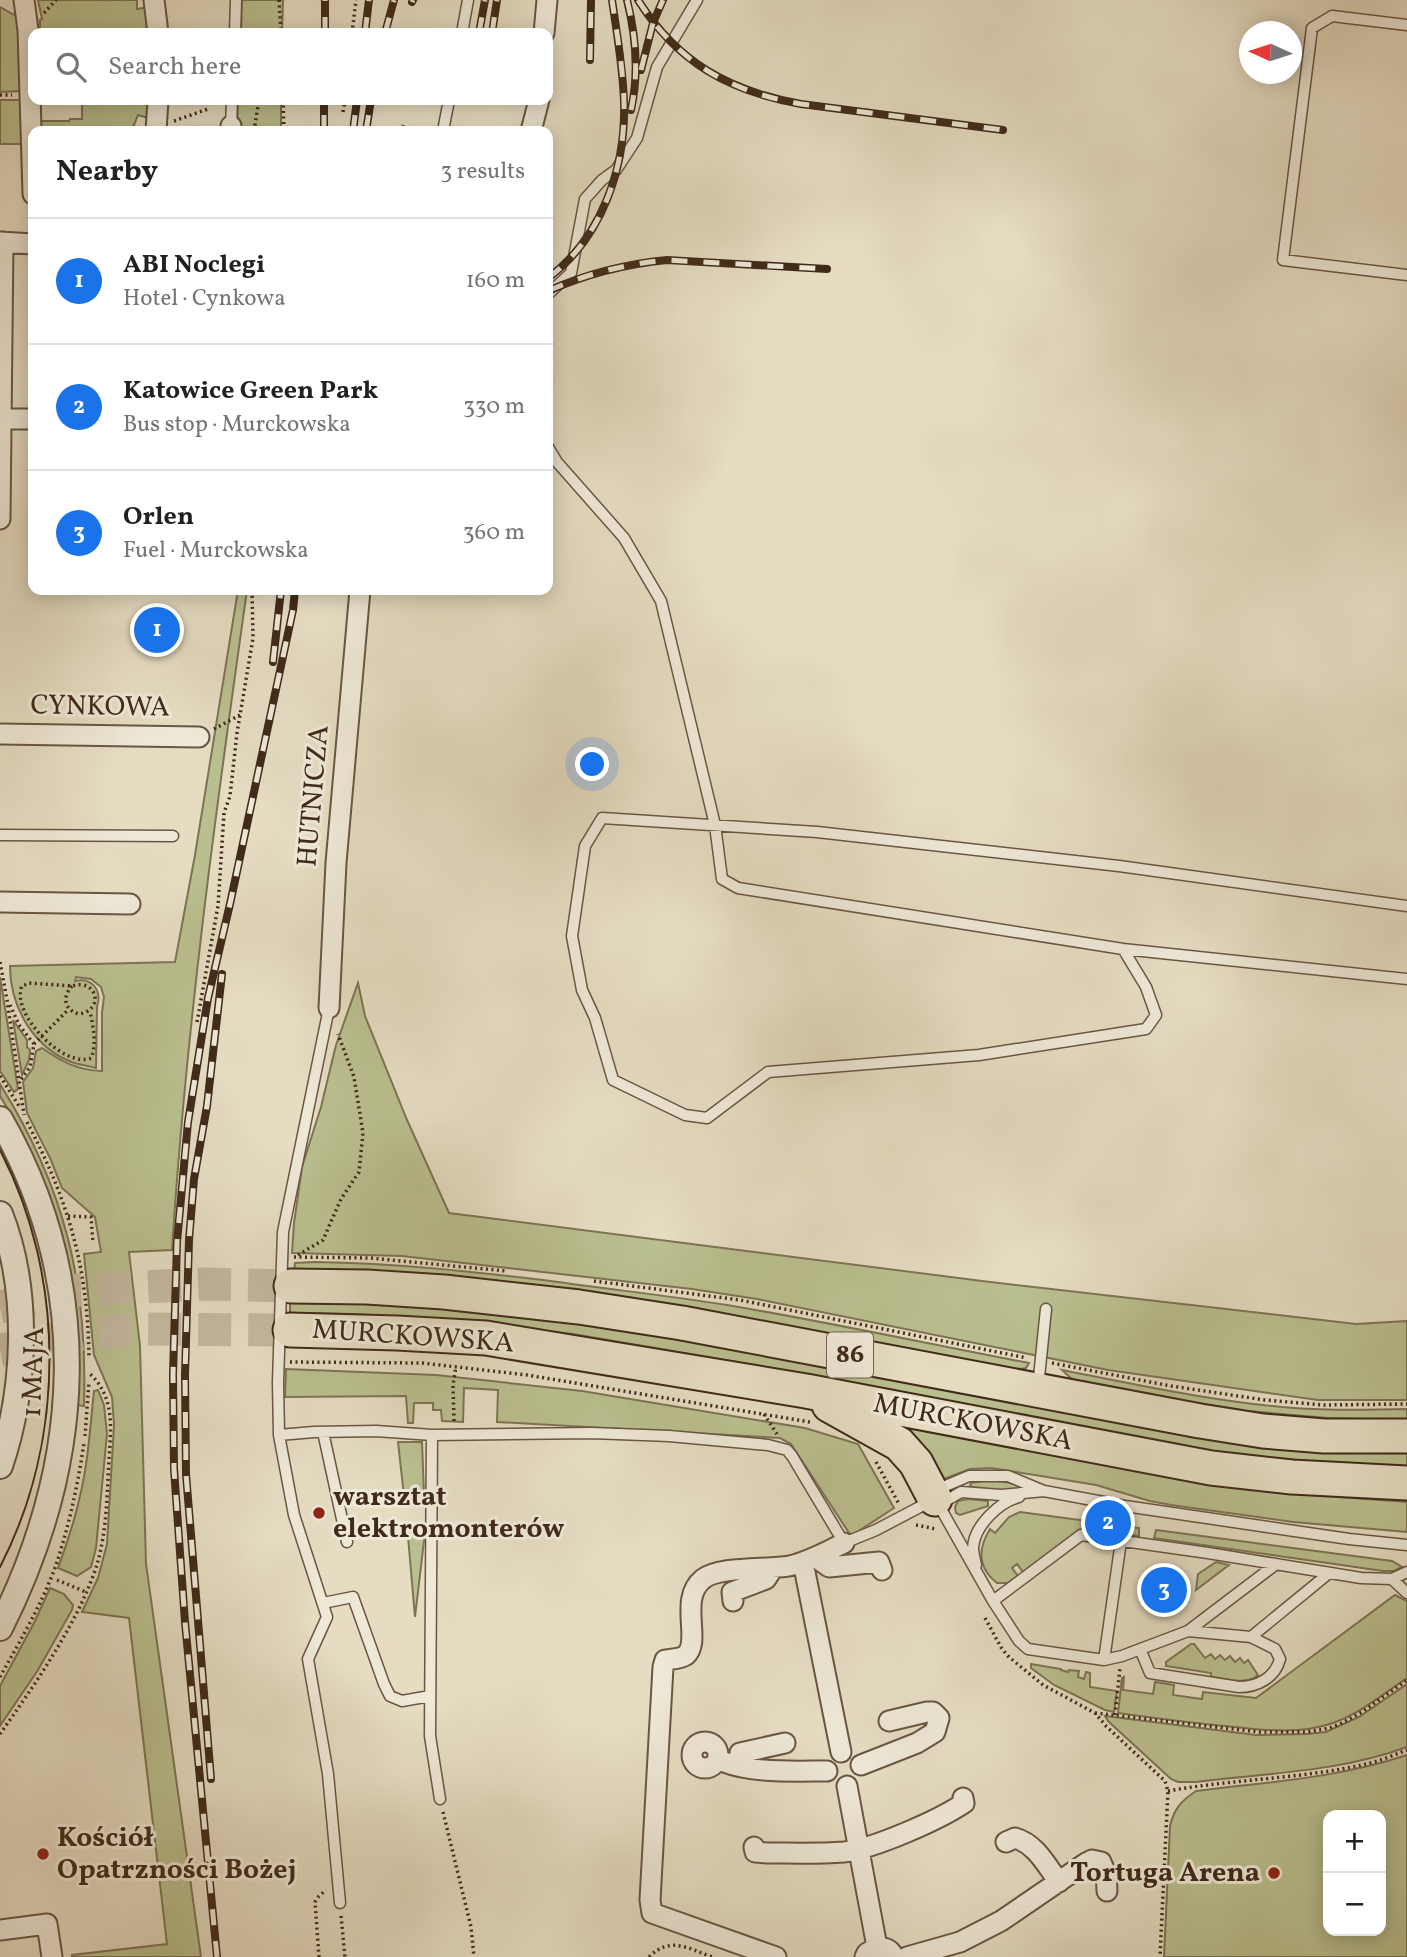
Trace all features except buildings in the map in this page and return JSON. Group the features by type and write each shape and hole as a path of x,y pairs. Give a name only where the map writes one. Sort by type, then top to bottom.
{"highway":[{"name":"MURCKOWSKA","path":"294,1271 367,1287 444,1292 579,1307 682,1323 1200,1422 1324,1436 1407,1436"},
{"name":"MURCKOWSKA","path":"289,1346 397,1333 486,1338 809,1407 1211,1468 1292,1477 1407,1483"},
{"path":"809,1407 899,1444 916,1463 935,1499"}],"street":[{"path":"24,0 28,30"},
{"path":"154,0 157,28"},
{"path":"544,28 547,0"},
{"path":"31,105 32,126"},
{"path":"157,126 158,105"},
{"path":"532,126 538,105"},
{"path":"0,519 1,242 28,244"},
{"path":"1,419 28,419"},
{"name":"HUTNICZA","path":"329,1008 336,863 360,595"},
{"name":"CYNKOWA","path":"0,734 199,737"},
{"path":"0,902 130,904"},
{"name":"1 MAJA","path":"0,1628 34,1550 50,1501 59,1458 67,1359 65,1313 59,1272 49,1231 26,1169 12,1117"},
{"name":"1 MAJA","path":"0,1214 15,1270 21,1333 15,1400 8,1441 0,1466"},
{"path":"776,1957 652,1913 650,1900 663,1667 665,1660 686,1655 691,1646 690,1605 694,1590 703,1578 715,1572 773,1568 809,1560 844,1543"},
{"path":"809,1560 829,1567 879,1562 882,1570"},
{"path":"809,1560 841,1752"},
{"path":"733,1601 733,1592 766,1580 773,1568"},
{"path":"861,1765 917,1743 935,1732 939,1718 933,1712 889,1721"},
{"path":"658,1762 679,1761 691,1757 696,1745 704,1742 712,1744 718,1750 718,1759 738,1766 783,1771 828,1771"},
{"path":"738,1766 740,1753 785,1743"},
{"path":"841,1752 853,1754 861,1765 860,1776 855,1783 848,1786 839,1786 832,1781 827,1766 831,1758 841,1752"},
{"path":"848,1786 858,1849 877,1899 878,1954"},
{"path":"754,1847 755,1852 767,1853 845,1852 858,1849 883,1842 953,1810 964,1802 963,1798"},
{"path":"1006,1842 1016,1838 1039,1840 1059,1882"},
{"path":"907,1957 960,1942 1001,1921 1092,1860 1101,1862 1107,1880 1107,1891"},
{"path":"0,1930 47,1924 52,1957"}],"lane":[{"path":"235,28 236,0"},
{"path":"463,28 468,0"},
{"path":"553,289 570,273 585,199 602,180 616,170 637,138 657,67 697,0"},
{"path":"1407,25 1332,16 1312,28 1283,260 1407,275"},
{"path":"230,126 232,105"},
{"path":"444,126 448,105"},
{"path":"553,455 624,538 662,601 715,825 722,879 738,888 1123,949 1407,979"},
{"path":"1123,949 1146,987 1156,1015 1146,1029 979,1055 768,1072 706,1118 685,1115 613,1080 595,1018 582,989 572,936 585,846 602,818 817,832 1119,866 1407,906"},
{"path":"0,835 173,836"},
{"path":"329,1008 283,1232 278,1382 279,1435 294,1516 327,1618 308,1659 328,1774 340,1903"},
{"path":"1037,1391 1046,1309"},
{"path":"279,1435 323,1432 400,1432 432,1435 592,1433 669,1436 768,1445 783,1448 792,1456 844,1543 876,1530 935,1499 949,1499 961,1492 1001,1495 1044,1491"},
{"path":"323,1432 347,1542"},
{"path":"432,1435 430,1736 440,1799"},
{"path":"935,1499 943,1487 969,1476 1008,1476 1044,1491 1140,1508 1407,1545"},
{"path":"977,1574 973,1548 976,1537 988,1518 997,1508 1012,1499 1044,1491"},
{"path":"935,1499 993,1601 1019,1641 1028,1649 1104,1660 1122,1656 1188,1631 1275,1565"},
{"path":"993,1601 1081,1535 1361,1578 1392,1579 1407,1572"},
{"path":"1104,1660 1121,1541"},
{"path":"1251,1637 1328,1574"},
{"path":"1392,1579 1407,1593"},
{"path":"323,1603 353,1597 390,1696 402,1701 430,1696"},
{"path":"1140,1649 1150,1673 1239,1687 1252,1687 1278,1669 1280,1660 1275,1649 1251,1637 1188,1631"}],"path":[{"path":"279,0 281,28"},
{"path":"353,28 356,0"},
{"path":"255,126 258,105"},
{"path":"283,105 284,126"},
{"path":"343,112 344,105"},
{"path":"160,126 208,109"},
{"path":"197,1022 218,906 224,813 230,796 253,638 252,595"},
{"path":"199,737 240,715"},
{"path":"0,962 19,1081 12,1117"},
{"path":"72,986 65,997 69,1009 79,1014 90,1011 95,1000 90,988 78,984 72,986 29,983 22,986 19,992 28,1019 56,1049 87,1060 93,1053 90,1011"},
{"path":"7,1000 19,1025 34,1044"},
{"path":"294,1271 323,1240 341,1199 359,1172 363,1133 354,1077 329,1008"},
{"path":"19,1081 30,1067 34,1044 69,1009"},
{"path":"68,1216 91,1217 93,1243"},
{"path":"289,1346 399,1362 456,1366 809,1407"},
{"path":"454,1434 453,1385 456,1366"},
{"path":"0,1734 42,1671 86,1592 98,1560 103,1539 110,1434 109,1411 104,1391 90,1374"},
{"path":"57,1580 86,1592"},
{"path":"1115,1715 1122,1656"},
{"path":"1160,1957 1168,1791 1163,1778 1095,1713 1259,1732 1308,1732 1342,1723 1407,1680"},
{"path":"1168,1791 1293,1777 1368,1764 1407,1750"},
{"path":"440,1799 471,1927 474,1957"},
{"path":"319,1957 315,1902 338,1883"},
{"path":"340,1903 345,1957"},
{"path":"649,1957 657,1948 667,1945 678,1945 712,1957"}],"green space":[{"path":"38,0 137,0 137,9 150,7 152,28 40,28 42,19"},
{"path":"242,0 283,0 282,28 241,28"},
{"path":"0,7 18,17 23,91 0,92"},
{"path":"0,100 23,100 24,144 0,144"},
{"path":"82,105 152,105 151,119 138,115 133,126 41,126 41,121 82,119"},
{"path":"238,105 281,105 281,126 237,126"},
{"path":"237,595 246,595 213,837 194,1001 172,1250 129,1252 140,1346 146,1564 201,1957 72,1957 167,1944 129,1618 82,1612 98,1578 107,1544 114,1425 112,1397 94,1355 84,1254 101,1252 95,1217 62,1188 27,1113 23,1082 33,1068 36,1051 42,1048 70,1064 102,1071 104,997 101,987 91,979 76,977 75,981 87,981 97,991 96,1068 74,1063 47,1048 27,1025 14,996 10,966 175,962"},
{"path":"0,977 18,1089 14,1092 0,1071"},
{"path":"358,983 365,1016 407,1120 449,1213 982,1281 1356,1324 1407,1321 1407,1400 1318,1400 1108,1370 757,1299 692,1289 402,1256 292,1253 302,1167 321,1107 336,1045"},
{"path":"13,1020 27,1040 30,1050 22,1075"},
{"path":"0,1084 41,1161 68,1238 82,1319 84,1406 75,1405 76,1323 63,1245 38,1169 0,1096"},
{"path":"295,1263 467,1272 685,1299 1029,1363 1026,1368 1013,1370 294,1272"},
{"path":"290,1303 363,1303 452,1308 582,1323 1407,1452 1407,1466 1314,1462 1221,1453 772,1368 573,1334 449,1320 290,1313"},
{"path":"286,1369 436,1375 582,1391 805,1428 858,1444 894,1508 851,1536 791,1444 780,1438 497,1422 498,1390 464,1388 463,1422 442,1421 441,1410 433,1410 433,1403 414,1403 413,1423 408,1423 406,1396 285,1397"},
{"path":"1062,1370 1236,1402 1322,1410 1407,1409 1407,1420 1328,1418 1248,1411 1074,1381"},
{"path":"98,1390 104,1405 107,1434 96,1548 91,1567 77,1576 58,1568 82,1487 94,1391"},
{"path":"892,1422 929,1432 1180,1479 1271,1492 1407,1502 1407,1532 1293,1522 1171,1505 1096,1485 991,1468 970,1469 941,1480"},
{"path":"398,1442 422,1442 424,1495 404,1496"},
{"path":"991,1480 1023,1487 1007,1491 970,1485"},
{"path":"958,1501 988,1501 988,1506 960,1515 956,1513"},
{"path":"1020,1512 1139,1528 1139,1536 1082,1529 1023,1572 1017,1564 1012,1568 1018,1576 1008,1583 997,1583 983,1565 983,1544 990,1529 995,1533 1009,1517"},
{"path":"426,1524 415,1617 407,1525"},
{"path":"1156,1530 1392,1561 1402,1567 1394,1571 1383,1571 1154,1538"},
{"path":"1216,1562 1229,1565 1196,1590 1198,1574"},
{"path":"50,1588 64,1594 73,1605 72,1610 38,1670 0,1726 0,1686"},
{"path":"1395,1595 1407,1601 1407,1678 1372,1703 1343,1719 1320,1727 1280,1730 1118,1713 1124,1677 1123,1690 1153,1694 1155,1682 1174,1685 1173,1695 1202,1699 1203,1692 1256,1698"},
{"path":"1194,1644 1205,1658 1211,1654 1215,1659 1220,1655 1225,1660 1230,1656 1235,1662 1240,1658 1244,1663 1248,1660 1258,1675 1248,1680 1236,1680 1166,1666 1166,1662"},
{"path":"1031,1664 1068,1672 1079,1671 1078,1677 1084,1679 1086,1672 1090,1673 1090,1687 1117,1691 1114,1712 1054,1685 1031,1668"},
{"path":"1407,1684 1407,1747 1356,1762 1276,1774 1178,1782 1171,1779 1105,1716 1256,1735 1326,1732 1359,1717"},
{"name":"Tortuga Arena","path":"1407,1755 1407,1957 1164,1957 1170,1826 1176,1810 1186,1798 1196,1791 1355,1769"}],"tunnel":[{"path":"0,1307 79,1290 204,1284 291,1286"},
{"path":"0,1350 81,1334 132,1329 290,1330"}],"tram line":[{"path":"0,1150 22,1199 37,1251 46,1304 50,1358 46,1412 37,1466 22,1518 0,1567"}],"railway":[{"path":"325,0 325,28"},
{"path":"366,28 369,0"},
{"path":"386,28 394,0"},
{"path":"480,28 485,0"},
{"path":"493,28 497,0"},
{"path":"590,60 591,0"},
{"path":"553,274 583,243 596,222 607,199 621,151 624,102 612,0"},
{"path":"627,0 635,55 631,110"},
{"path":"638,0 670,41 688,57 728,82 751,91 801,104 1003,130"},
{"path":"641,70 653,23 663,0"},
{"path":"324,105 324,126"},
{"path":"354,126 356,105"},
{"path":"367,126 370,105"},
{"path":"553,289 606,271 667,260 827,269"},
{"path":"273,662 280,595"},
{"path":"217,1957 185,1622 174,1469 173,1375 177,1242 188,1122 208,998 294,595"},
{"path":"211,1779 186,1474 185,1375 189,1240 194,1179 207,1106 222,974"}],"place":[{"name":"ABI Noclegi","path":"157,630"},
{"name":"warsztat elektromonterów","path":"319,1513"},
{"name":"Katowice Green Park","path":"1108,1523"},
{"name":"Orlen","path":"1164,1590"},
{"name":"Kościół Opatrzności Bożej","path":"43,1854"},
{"name":"Tortuga Arena","path":"1274,1873"}]}
